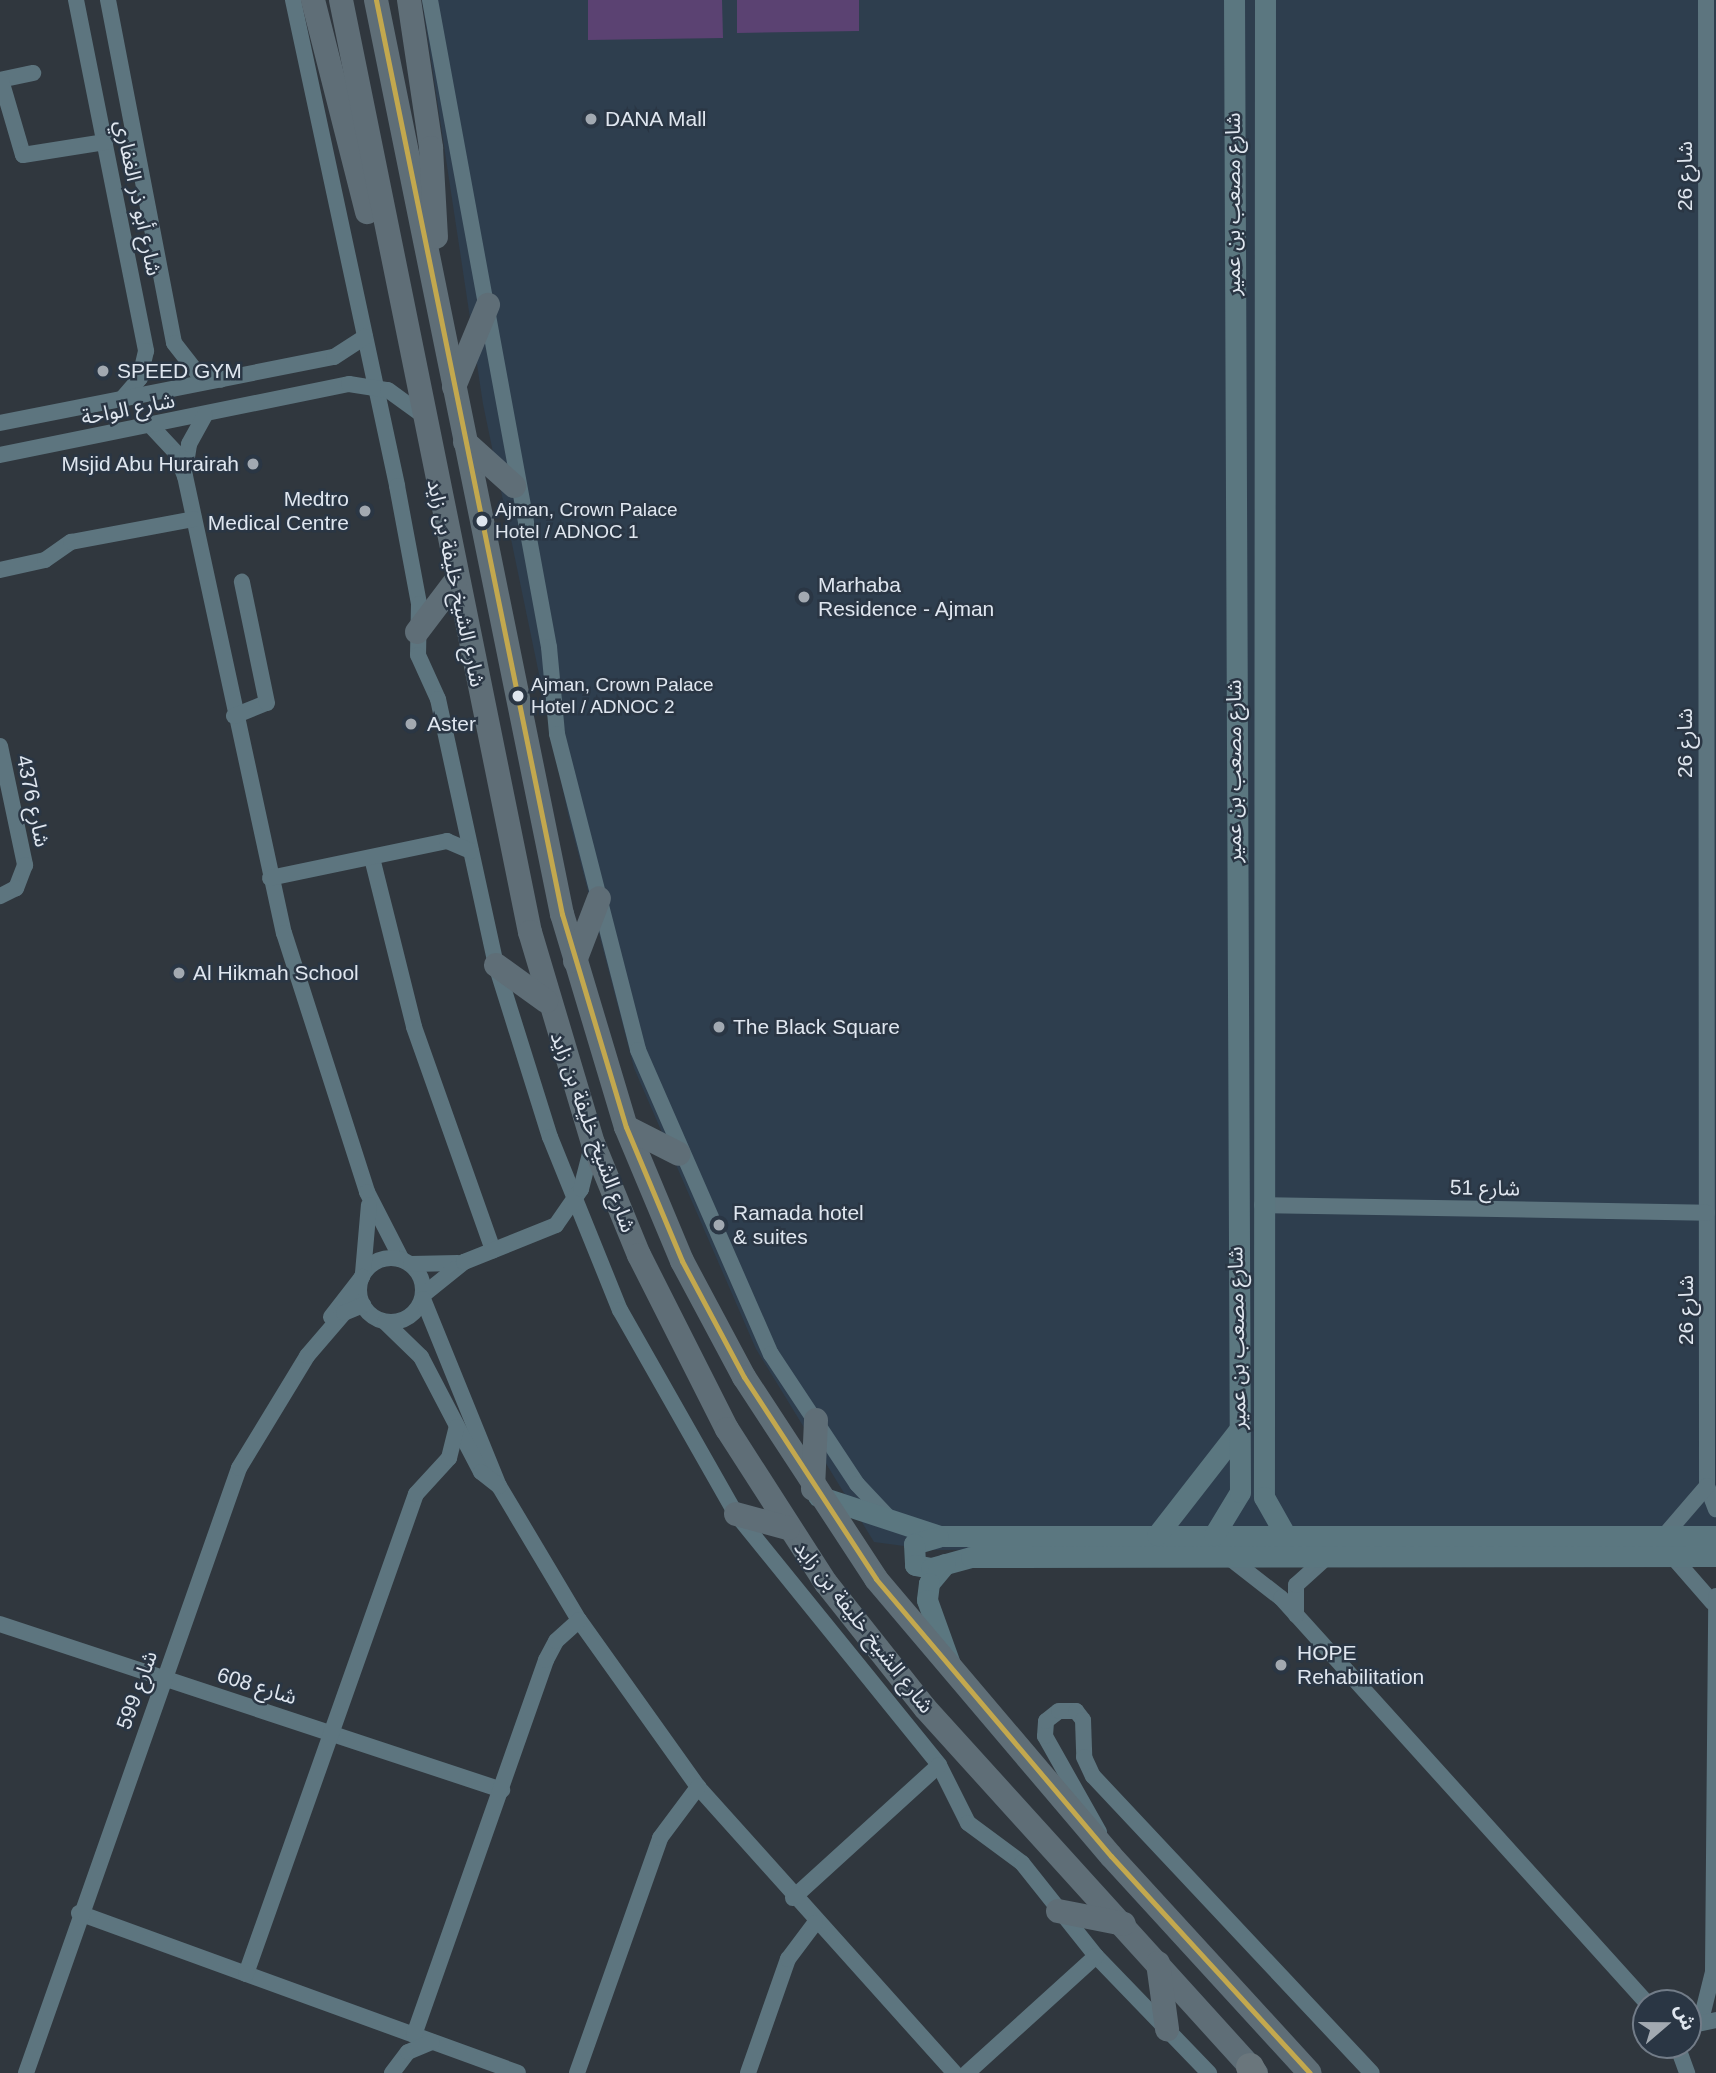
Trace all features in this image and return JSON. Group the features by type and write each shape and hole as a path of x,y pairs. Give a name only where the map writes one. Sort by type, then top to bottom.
{"main road":[{"path":"313,0 351,159 394,285"},
{"name":"شارع الشيخ خليفة بن زايد","path":"341,0 394,285 455,582 547,1001 593,1143 678,1337 788,1528 925,1708 1125,1924 1253,2071"},
{"name":"شارع الشيخ خليفة بن زايد","path":"376,0 465,442 575,961 626,1127 712,1320 816,1492 954,1676 1111,1856 1310,2073"},
{"path":"409,0 431,148 434,287"},
{"path":"454,387 488,305"},
{"path":"465,442 514,486"},
{"path":"418,632 455,582"},
{"path":"575,961 599,898"},
{"path":"496,965 547,1001"},
{"path":"626,1127 679,1154"},
{"path":"816,1420 816,1492"},
{"path":"736,1514 788,1528"},
{"path":"1058,1911 1125,1924"},
{"path":"1158,1963 1167,2029"}],"street":[{"name":"شارع أبو ذر الغفاري","path":"76,0 141,320 145,365 122,399"},
{"name":"شارع أبو ذر الغفاري","path":"108,0 169,313 187,364 221,380"},
{"path":"293,0 376,386 417,594 418,632 496,965 587,1235 657,1384 736,1514 939,1765 968,1823 1014,1856 1096,1956 1167,2029 1202,2071"},
{"path":"430,0 488,305 514,486 547,636 561,751 638,1049 679,1154 751,1317 857,1485 896,1523"},
{"name":"شارع مصعب بن عمير","path":"1234,0 1240,1492"},
{"name":"شارع مصعب بن عمير","path":"1265,0 1262,1205 1264,1497 1286,1536"},
{"name":"شارع 26","path":"1706,0 1711,264 1711,1173 1707,1213 1711,1339 1707,1486 1716,1509"},
{"path":"33,73 1,80 23,155 105,142"},
{"path":"141,320 156,322 169,313"},
{"name":"شارع الواحة","path":"0,423 342,355 365,338"},
{"path":"269,370 284,382 275,400"},
{"name":"شارع الواحة","path":"0,454 349,384 376,386"},
{"path":"376,386 421,414"},
{"path":"186,476 189,444 205,415"},
{"path":"150,426 176,453 186,476 234,716 270,878 367,1192 423,1297 499,1486 579,1620 698,1787 815,1923 955,2073"},
{"path":"0,570 45,560 71,542 194,519"},
{"path":"234,716 267,703 242,582"},
{"name":"شارع 4376","path":"0,746 6,798 25,865 16,888 0,896"},
{"path":"270,878 447,841 471,851"},
{"path":"372,858 417,1039 493,1250"},
{"path":"385,1322 412,1315 423,1297 464,1262 555,1224 575,1202 593,1143"},
{"path":"367,1192 363,1306 385,1322 421,1357 477,1465 499,1486"},
{"name":"شارع 51","path":"1262,1205 1707,1213"},
{"path":"555,1224 587,1235"},
{"path":"362,1276 376,1262 464,1262"},
{"name":"شارع 599","path":"322,1339 362,1276"},
{"name":"شارع 599","path":"26,2073 79,1913 239,1468 280,1394 322,1339 344,1313 363,1306"},
{"path":"246,1974 329,1730 416,1494 454,1448 457,1427"},
{"path":"1157,1535 1238,1432"},
{"path":"441,1466 477,1465"},
{"path":"1668,1546 1707,1486"},
{"path":"816,1492 896,1523 940,1536"},
{"path":"1214,1535 1240,1492 1250,1505 1264,1497"},
{"path":"1716,1536 1668,1546 1327,1558 971,1557 920,1568 911,1555 918,1541 940,1536 1214,1535 1668,1546 1716,1556"},
{"path":"1668,1546 1714,1599 1714,1979 1702,2009"},
{"path":"1227,1556 1296,1615 1634,1989"},
{"path":"1296,1615 1301,1576 1327,1558"},
{"path":"945,1564 929,1583 927,1600 954,1676"},
{"path":"414,2035 551,1649 579,1620"},
{"name":"شارع 608","path":"0,1624 163,1679 329,1730 502,1790"},
{"path":"1111,1856 1045,1736 1046,1721 1059,1711 1076,1711 1083,1720 1084,1756 1093,1776 1372,2073"},
{"path":"793,1898 939,1765"},
{"path":"577,2073 660,1838 698,1787"},
{"path":"79,1913 517,2073"},
{"path":"748,2073 788,1959 815,1923"},
{"path":"967,2073 1096,1956"},
{"path":"392,2073 408,2052 432,2042"}],"shaded area":[{"path":"422,0 1716,0 1716,1543 934,1550 874,1542 756,1349 634,1068 568,814 483,404"},
{"path":"588,0 722,0 723,38 588,40"},
{"path":"737,0 859,0 859,31 737,33"}],"transit line":[{"path":"376,0 562,914 626,1127 682,1261 744,1377 876,1579 1111,1856 1310,2073"}],"place":[{"name":"DANA Mall","path":"591,119"},
{"name":"SPEED GYM","path":"103,371"},
{"name":"Msjid Abu Hurairah","path":"253,464"},
{"name":"Medtro Medical Centre","path":"365,511"},
{"name":"Ajman, Crown Palace Hotel / ADNOC 1","path":"482,521"},
{"name":"Marhaba Residence - Ajman","path":"804,597"},
{"name":"Ajman, Crown Palace Hotel / ADNOC 2","path":"518,696"},
{"name":"Aster","path":"411,724"},
{"name":"Al Hikmah School","path":"179,973"},
{"name":"The Black Square","path":"719,1027"},
{"name":"Ramada hotel & suites","path":"719,1225"},
{"name":"HOPE Rehabilitation","path":"1281,1665"}]}
